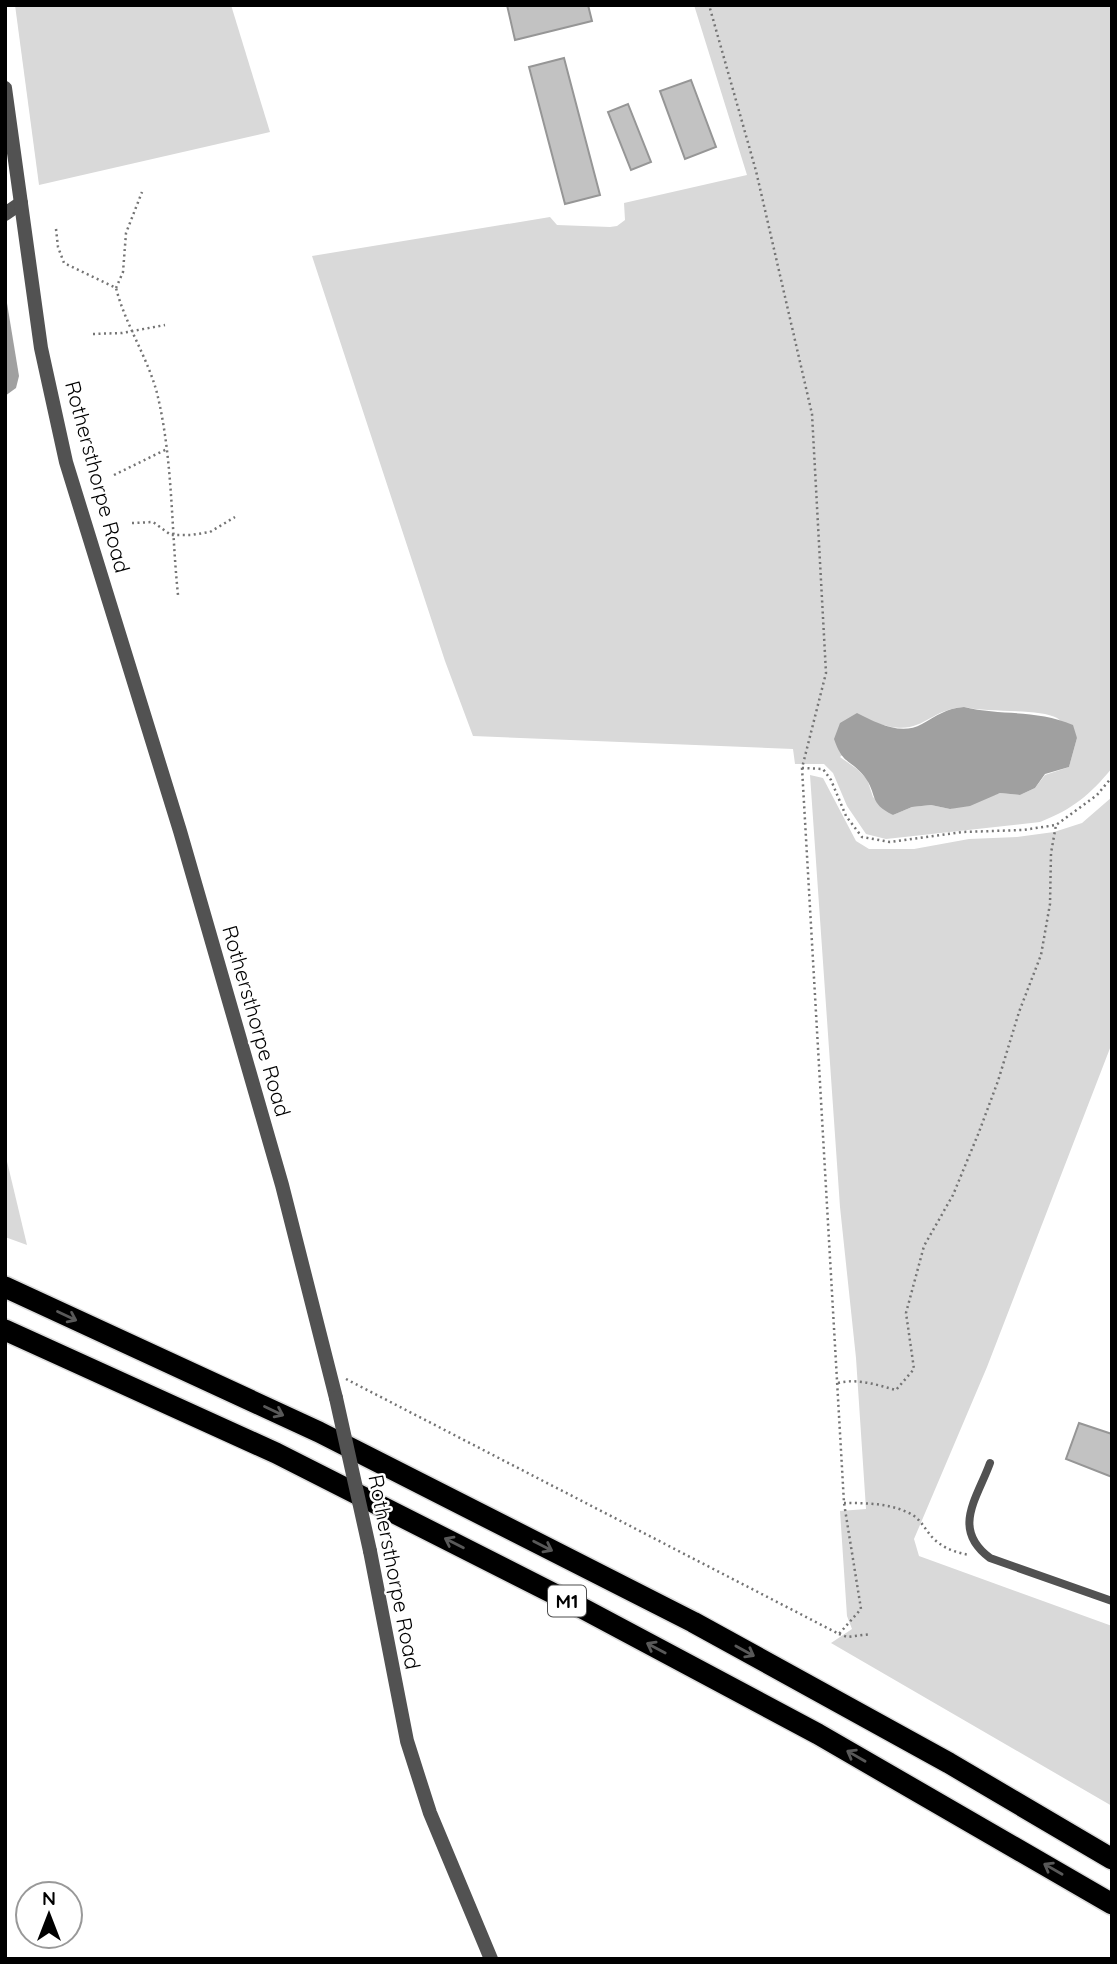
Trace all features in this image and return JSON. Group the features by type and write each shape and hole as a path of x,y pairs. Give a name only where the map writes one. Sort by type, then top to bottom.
{"highway":[{"name":"M1","path":"5,1287 319,1432 693,1622 949,1763 1112,1859"},
{"name":"M1","path":"5,1330 276,1453 580,1607 818,1734 1112,1904"}],"street":[{"name":"Rothersthorpe Road","path":"5,88 41,348 66,462 180,831 282,1185 336,1398 408,1741 430,1814 491,1959"},
{"path":"5,214 21,203"}],"lane":[{"path":"990,1463 968,1520 972,1541 990,1558 1112,1601"}],"path":[{"path":"709,5 755,171 812,414 826,673 802,768 844,1503 861,1608 839,1634"},
{"path":"142,192 126,233 123,272 116,288 120,304 146,359 156,390 171,482 171,535 178,595"},
{"path":"56,229 58,247 64,263 116,288"},
{"path":"93,334 166,325"},
{"path":"114,475 167,449"},
{"path":"132,523 153,522 171,535 210,532 235,517"},
{"path":"802,768 823,769 831,780 846,816 862,837 890,842 962,832 1023,830 1056,825 1097,795 1112,777"},
{"path":"837,1383 848,1380 867,1382 896,1390 914,1369 906,1313 924,1245 953,1195 974,1144 1041,955 1050,904 1051,853 1056,825"},
{"path":"328,1370 839,1634 847,1637 872,1634"},
{"path":"844,1503 876,1504 908,1512 922,1521 935,1540 955,1553 990,1558"}],"shaded area":[{"path":"15,5 231,5 270,132 39,185"},
{"path":"694,5 1112,5 1112,768 1080,800 1052,817 1040,822 886,839 866,834 847,806 833,773 824,764 795,764 793,749 473,736 445,661 312,256 550,217 557,225 617,226 625,220 624,203 747,175","holes":["951,709 1039,713 1057,718 1077,738 1069,767 1045,775 1035,788 1020,795 1000,793 950,809 931,805 912,807 893,815 873,797 867,779 840,757 877,723 905,728"]},
{"path":"5,291 19,376 16,388 5,396"},
{"path":"964,707 1046,717 1073,725 1077,738 1069,767 1045,774 1035,788 1020,795 1000,793 970,806 950,809 931,805 912,807 893,815 880,806 864,776 843,757 834,739 840,723 857,713 889,727 906,729 947,711"},
{"path":"810,775 823,778 856,841 869,849 914,849 969,839 1054,832 1082,823 1112,797 1112,1043 987,1367 914,1539 919,1556 1112,1626 1112,1806 831,1643 852,1629 847,1616 840,1511 866,1509 856,1358 840,1207"},
{"path":"5,1153 27,1245 5,1237"}],"building":[{"path":"507,5 588,5 592,21 515,40"},
{"path":"564,58 600,195 565,204 529,67"},
{"path":"691,80 716,147 685,159 660,91"},
{"path":"628,104 651,162 631,170 608,112"},
{"path":"1079,1423 1112,1434 1112,1477 1066,1459"}]}
